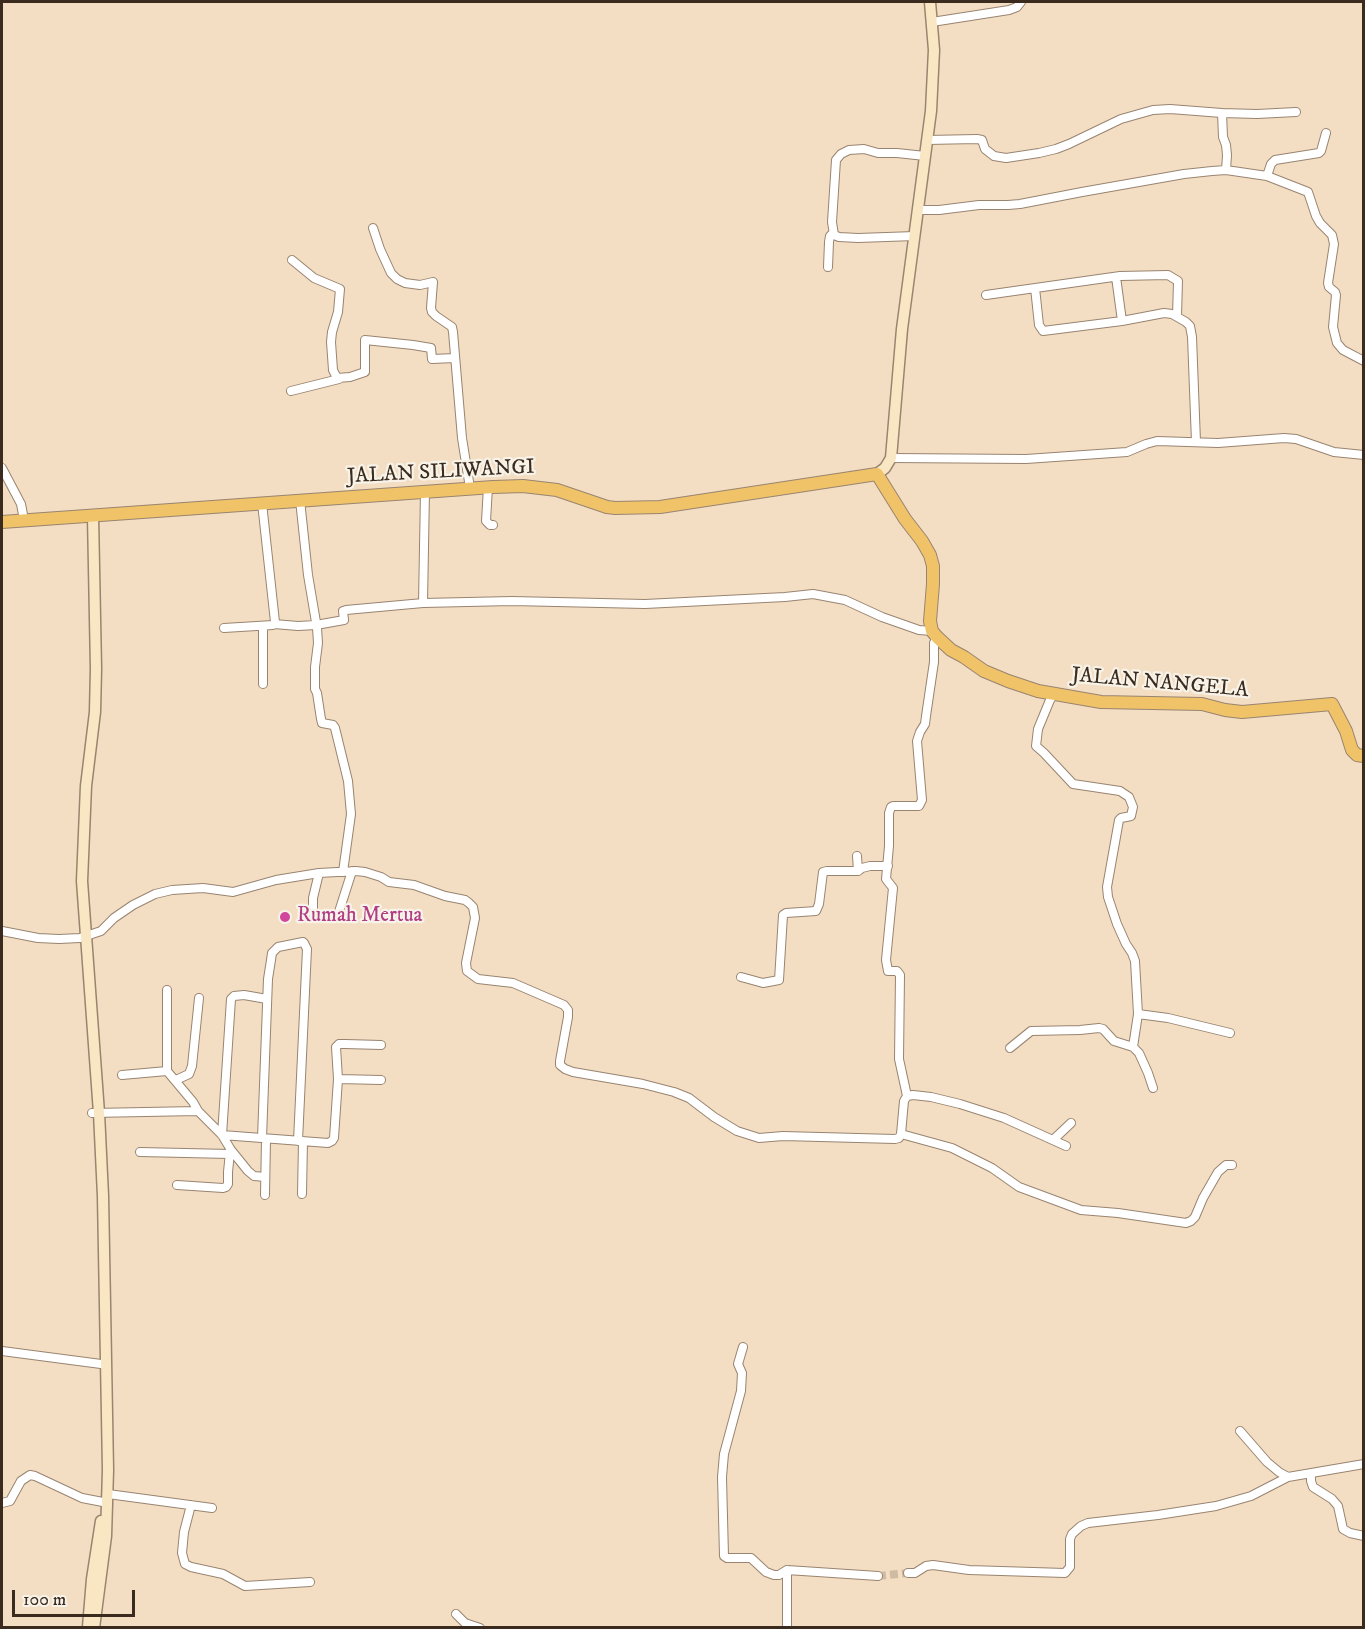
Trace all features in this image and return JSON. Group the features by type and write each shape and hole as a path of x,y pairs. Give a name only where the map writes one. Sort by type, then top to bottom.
{"main road":[{"name":"JALAN SILIWANGI","path":"2,522 488,487 558,490 607,507 660,507 877,474"},
{"path":"877,474 930,555 933,566 933,584 930,621 934,634"},
{"name":"JALAN NANGELA","path":"934,634 951,650 995,676 1054,694 1101,702 1202,704 1242,712 1329,703 1334,706 1352,750 1364,756"}],"street":[{"path":"877,474 885,468 891,458 902,329 932,111 934,50 930,2"},
{"path":"932,22 1009,10 1017,7 1021,2"},
{"path":"927,140 982,140 986,149 994,156 1006,158 1056,149 1121,119 1153,110 1257,114 1296,112"},
{"path":"1222,113 1223,137 1227,155 1226,170"},
{"path":"1267,176 1275,160 1321,152 1326,134"},
{"path":"915,236 858,238 834,235 832,222 836,160 849,150 864,149 878,153 925,156"},
{"path":"917,210 979,205 1008,206 1184,174 1226,170 1267,176 1308,192 1316,216 1332,235 1334,244 1328,283 1336,295 1333,327 1337,343 1343,350 1364,361"},
{"path":"373,228 391,273 397,279 412,285 433,282 432,312 452,327 462,438 470,488"},
{"path":"828,267 829,242 833,232"},
{"path":"292,260 314,278 340,289 338,312 331,342 333,370 339,379"},
{"path":"986,295 1116,277 1168,275 1178,281 1177,316"},
{"path":"1116,277 1122,321"},
{"path":"1035,288 1039,325 1044,331 1164,313 1177,316 1186,322 1191,331 1196,442"},
{"path":"291,391 365,372 365,339 431,348 432,359 454,358"},
{"path":"891,458 1026,459 1127,452 1157,441 1218,443 1284,438 1334,452 1364,455"},
{"path":"2,468 21,504 24,520"},
{"path":"488,487 486,521 493,525"},
{"path":"423,603 425,491"},
{"path":"300,500 318,643 315,689 322,723 333,725 335,728 348,781 351,814 347,872 337,918"},
{"path":"262,503 274,624"},
{"path":"91,516 96,669 95,712 86,786 81,881 82,938 95,1113 106,1500 106,1536 94,1628"},
{"path":"2,931 38,938 82,938 101,931 114,918 155,894 172,890 203,888 232,892 276,880 319,873 369,874 389,882 414,885 470,903 473,907 474,918 466,963 467,971 478,979 513,983 564,1005 568,1010 568,1017 560,1065 565,1069 674,1092 689,1098 714,1117 748,1136 895,1139 899,1137 904,1101 907,1096 899,1059 900,975 897,971 886,969 893,888 886,881 889,810 893,806 919,806 922,800 917,741 925,724 934,662 934,634 912,628 845,600 813,594 645,604 512,601 423,603 346,610 343,612 344,620 316,625 274,624 224,628"},
{"path":"263,626 263,684"},
{"path":"1054,694 1038,729 1036,747 1073,784 1120,790 1129,797 1133,807 1131,816 1119,820 1107,887 1117,924 1135,962 1138,1014 1133,1047"},
{"path":"857,856 858,871"},
{"path":"741,977 763,983 779,980 784,914 816,911 823,872 858,871 870,866 888,866"},
{"path":"313,914 313,898 319,873"},
{"path":"265,1195 267,999 272,953 278,947 303,942 307,949 301,1141 302,1194"},
{"path":"167,990 167,1071 198,1111 222,1136 230,1152 254,1176 266,1177"},
{"path":"222,1136 231,999 234,996 244,995 267,999"},
{"path":"176,1080 189,1074 192,1066 199,998"},
{"path":"1138,1014 1168,1018 1230,1033"},
{"path":"1010,1048 1031,1031 1103,1029 1114,1041 1133,1047 1143,1060 1153,1088"},
{"path":"222,1136 328,1143 334,1138 338,1079 336,1047 339,1044 381,1045"},
{"path":"122,1075 167,1071"},
{"path":"338,1079 381,1080"},
{"path":"907,1096 931,1097 960,1104 1004,1119 1066,1146"},
{"path":"95,1113 198,1111"},
{"path":"1053,1140 1071,1123"},
{"path":"901,1134 952,1148 992,1168 1019,1187 1081,1210 1186,1223 1196,1217 1203,1198 1218,1172 1226,1165 1232,1165"},
{"path":"140,1152 230,1152"},
{"path":"177,1185 226,1187 230,1152"},
{"path":"88,1628 101,1516 106,1500 102,1459 102,1306"},
{"path":"743,1347 738,1364 742,1373 742,1387 724,1454 722,1477 724,1556 751,1558 766,1572 774,1575 787,1570 878,1576"},
{"path":"2,1351 101,1364"},
{"path":"1239,1431 1267,1462 1288,1477"},
{"path":"908,1573 915,1573 933,1564 969,1570 1065,1574 1070,1567 1072,1534 1081,1526 1089,1523 1216,1506 1251,1496 1288,1477 1364,1464"},
{"path":"1311,1474 1313,1487 1332,1499 1338,1506 1343,1529 1364,1536"},
{"path":"2,1503 10,1501 21,1481 30,1475 82,1498 212,1508"},
{"path":"191,1505 184,1532 182,1553 185,1564 223,1574 245,1586 310,1582"},
{"path":"787,1570 787,1628"},
{"path":"456,1614 465,1623 480,1628"}],"tunnel":[{"path":"878,1576 908,1573"}],"place":[{"name":"Rumah Mertua","path":"285,917"}]}
